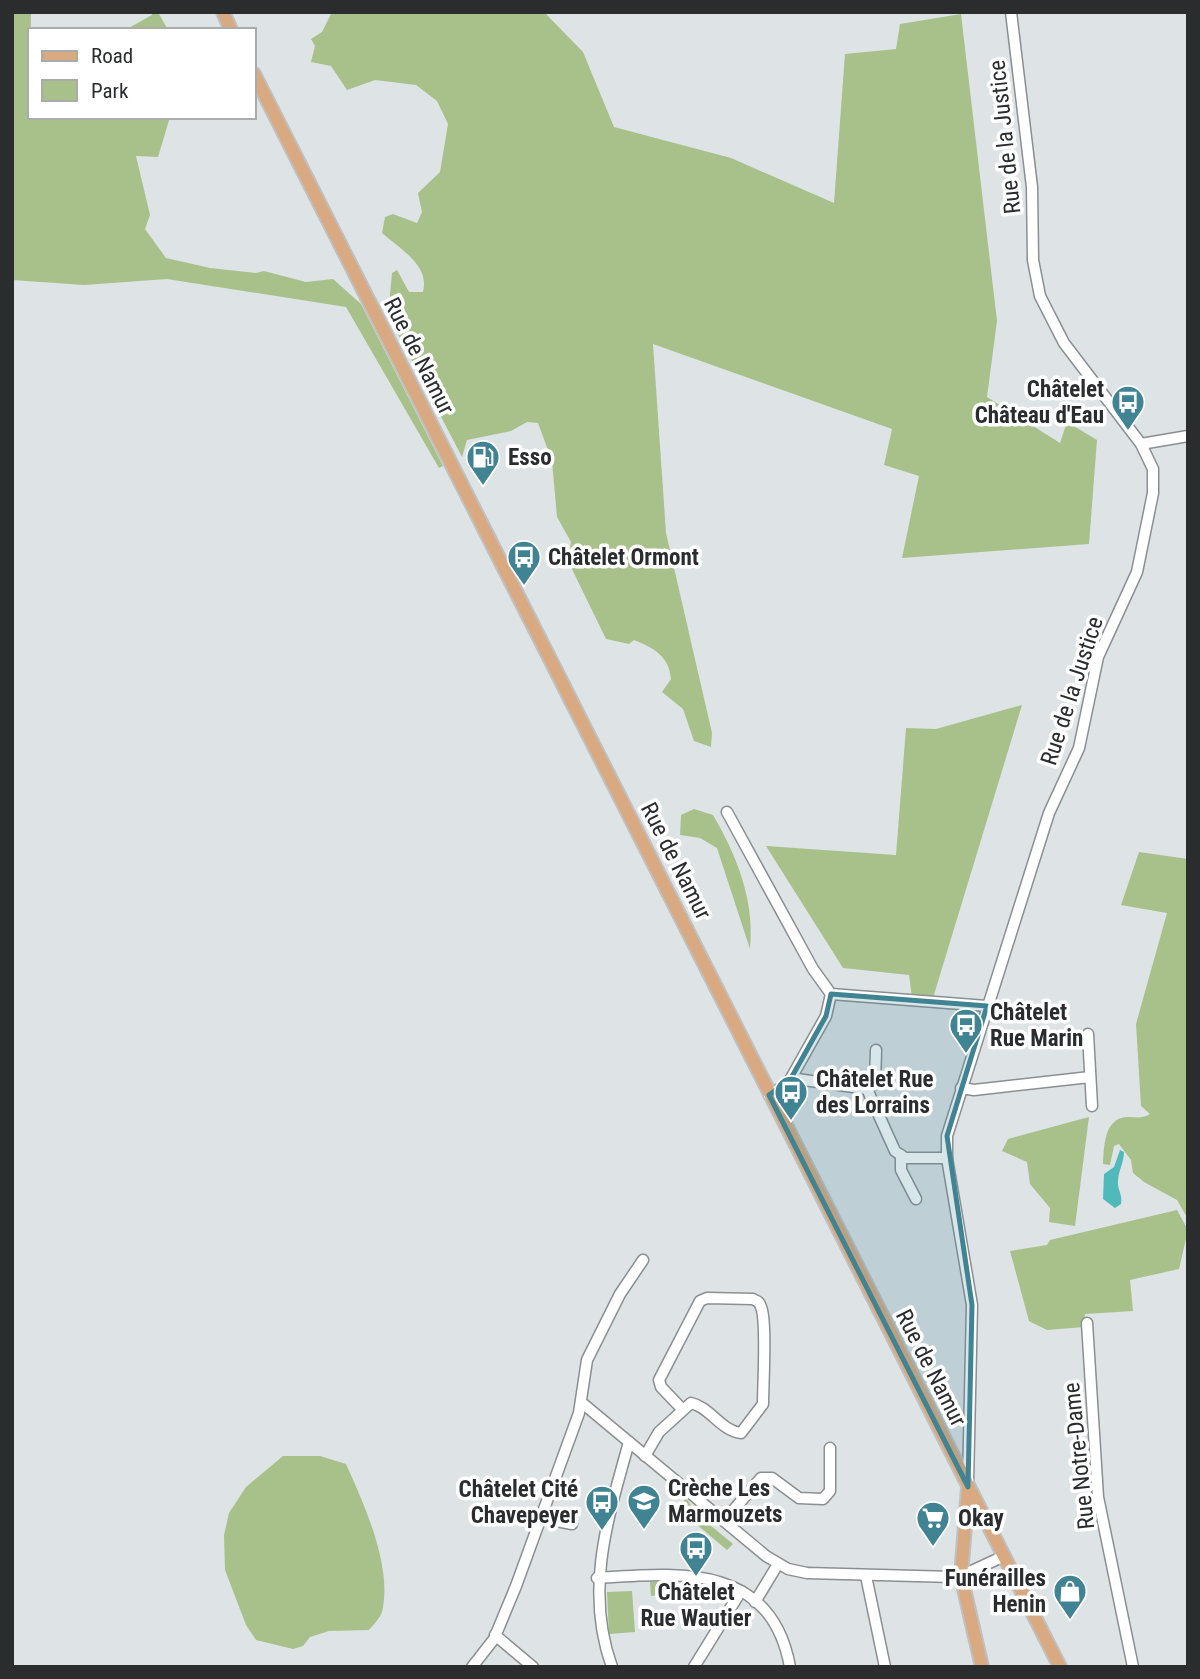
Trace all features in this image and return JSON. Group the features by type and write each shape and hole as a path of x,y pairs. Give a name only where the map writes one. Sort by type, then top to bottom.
{"main road":[{"path":"223,12 230,28"},
{"name":"Rue de Namur","path":"256,78 1060,1667"},
{"path":"968,1487 961,1576 982,1667"}],"street":[{"name":"Rue de la Justice","path":"968,1487 972,1305 947,1158 947,1136 1049,813 1079,748 1098,657 1137,572 1153,493 1153,470 1141,444 1063,343 1040,296 1033,260 1032,187 1011,12"},
{"path":"1141,444 1188,436"},
{"path":"727,812 813,969 831,994 826,1016 790,1080 769,1095"},
{"path":"831,994 987,1006"},
{"path":"1088,1034 1092,1106"},
{"path":"790,1080 867,1089 876,1083 876,1050"},
{"path":"961,1088 974,1090 1090,1077"},
{"path":"867,1089 895,1151 905,1158 947,1158"},
{"path":"901,1155 901,1170 916,1199"},
{"path":"472,1667 495,1635 541,1518 581,1402 587,1360 620,1294 643,1259"},
{"path":"645,1456 659,1432 682,1409 691,1404 699,1405 732,1432 741,1433 759,1412 763,1404 762,1308 759,1302 753,1299 707,1298 700,1301 660,1381 661,1387 682,1409"},
{"name":"Rue Notre-Dame","path":"1087,1323 1098,1497 1133,1667"},
{"path":"581,1402 778,1564 807,1573 961,1576 1004,1556"},
{"path":"611,1667 598,1615 597,1578 629,1442"},
{"path":"724,1521 761,1478 772,1478 799,1498 823,1499 830,1491 830,1448"},
{"path":"541,1518 572,1524"},
{"path":"755,1602 778,1564"},
{"path":"597,1578 692,1574 717,1580 741,1591 755,1602 778,1632 790,1667"},
{"path":"866,1576 885,1667"},
{"path":"694,1667 741,1591"},
{"path":"495,1635 533,1667"}],"highlighted area":[{"path":"831,994 987,1006 947,1136 972,1305 968,1487 769,1095 790,1080 826,1016"}],"green space":[{"path":"12,12 31,14 31,28 28,28 28,119 169,119 158,157 136,156 150,215 145,229 166,258 210,268 256,273 264,271 306,282 333,279 361,304 443,466 439,468 346,307 167,279 84,285 12,280"},
{"path":"152,12 158,12 167,28 129,28 152,15"},
{"path":"332,12 544,12 583,52 614,127 731,158 834,203 845,54 896,49 900,24 961,14 997,321 987,397 1060,443 1067,422 1097,440 1089,544 902,558 919,476 884,465 892,429 653,344 666,533 712,733 711,747 694,741 683,709 662,692 671,679 664,659 648,646 634,640 629,644 606,639 569,563 571,542 557,517 552,461 538,423 527,422 511,431 467,440 462,457 388,315 392,273 397,270 409,292 423,292 424,282 412,258 382,233 385,217 393,214 417,223 422,212 418,193 440,172 448,124 437,101 416,85 375,80 347,90 331,66 311,62 315,46 311,39 322,32"},
{"path":"1022,705 933,998 912,997 909,975 843,968 766,846 896,855 906,728 936,729"},
{"path":"694,809 713,815 737,863 750,914 750,949 717,848 700,838 680,835 681,815"},
{"path":"1139,852 1188,859 1188,1219 1177,1200 1133,1173 1131,1160 1119,1144 1114,1146 1110,1165 1103,1164 1107,1134 1114,1122 1150,1114 1141,1106 1136,1024 1167,913 1121,905"},
{"path":"1089,1117 1075,1226 1049,1222 1050,1208 1030,1184 1027,1162 1002,1151 1008,1139"},
{"path":"1177,1210 1188,1230 1179,1269 1130,1280 1133,1311 1085,1314 1084,1327 1047,1330 1029,1321 1010,1251 1047,1245 1050,1240"},
{"path":"283,1456 320,1456 346,1464 375,1536 384,1576 382,1612 369,1630 329,1631 310,1637 303,1646 293,1649 256,1640 246,1625 225,1570 224,1535 229,1513 246,1487"},
{"path":"686,1498 698,1515 733,1544 727,1550 696,1524 674,1513"},
{"path":"674,1581 675,1594 651,1596 650,1582"},
{"path":"632,1591 635,1632 609,1634 607,1592"}],"water":[{"path":"1120,1150 1124,1152 1118,1181 1121,1204 1115,1208 1103,1199 1104,1174 1114,1167"}],"place":[{"name":"Châtelet Château d'Eau","path":"1128,432"},
{"name":"Esso","path":"483,487"},
{"name":"Châtelet Ormont","path":"524,587"},
{"name":"Châtelet Rue Marin","path":"966,1055"},
{"name":"Châtelet Rue des Lorrains","path":"791,1122"},
{"name":"Crèche Les Marmouzets","path":"644,1531"},
{"name":"Châtelet Cité Chavepeyer","path":"602,1532"},
{"name":"Okay","path":"933,1548"},
{"name":"Châtelet Rue Wautier","path":"696,1578"},
{"name":"Funérailles Henin","path":"1070,1621"}]}
